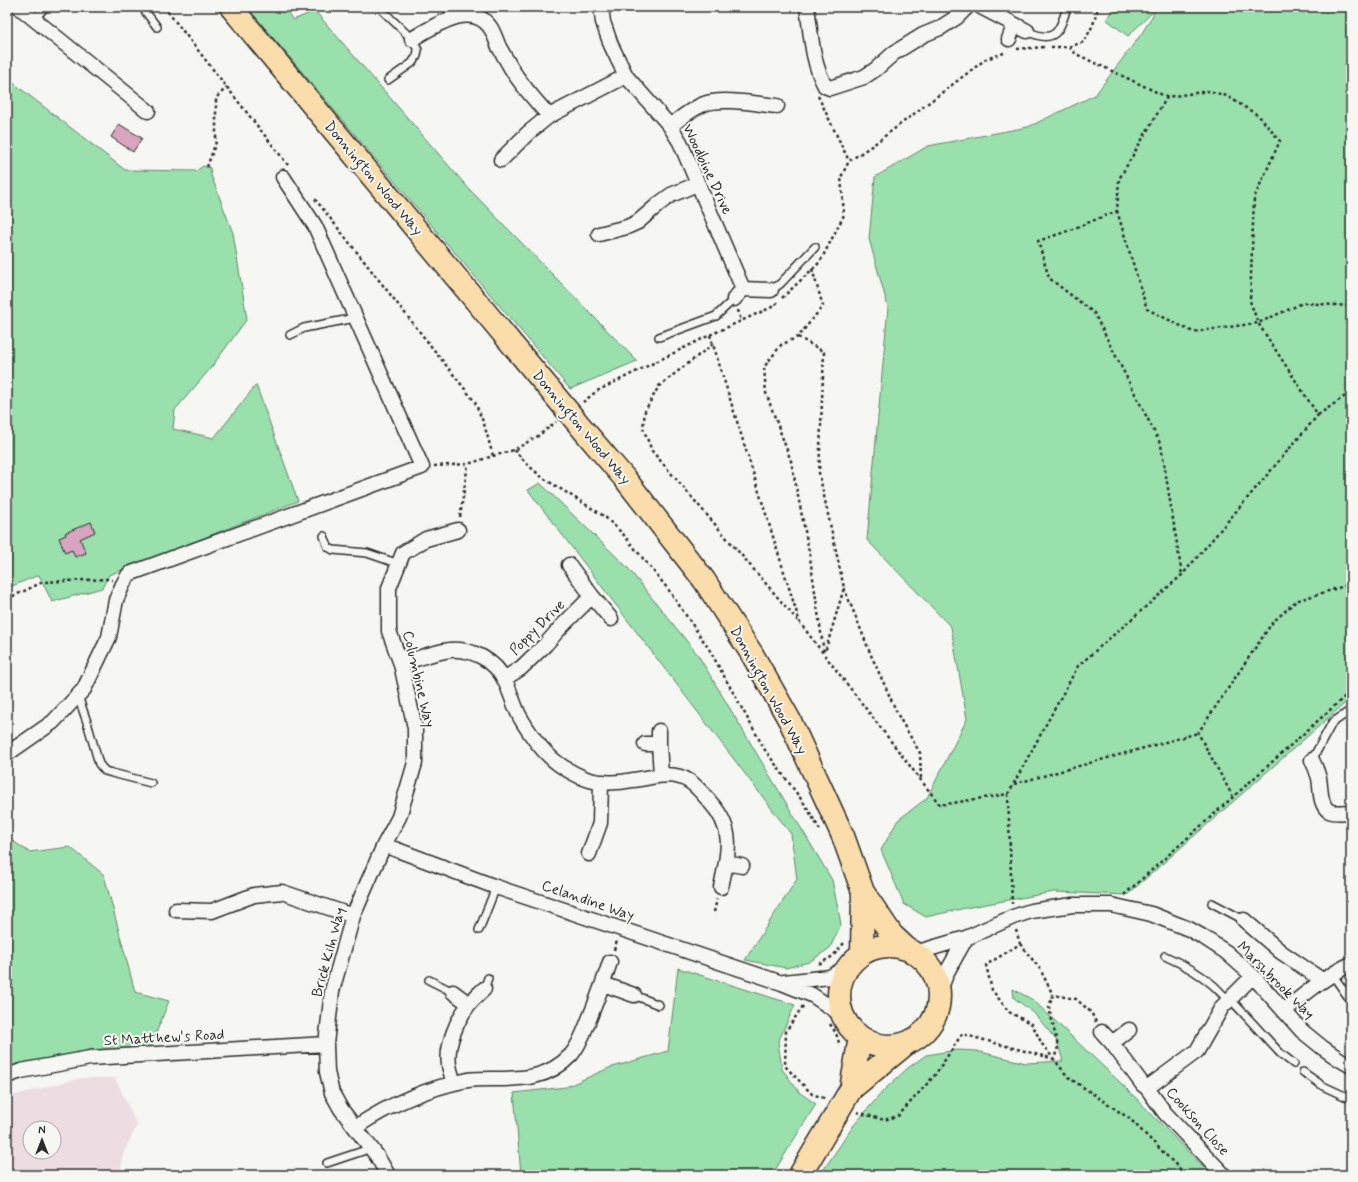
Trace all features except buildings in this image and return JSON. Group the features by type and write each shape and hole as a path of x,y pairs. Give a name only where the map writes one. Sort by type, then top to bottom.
{"main road":[{"name":"Donnington Wood Way","path":"231,7 626,480 704,580 752,654 790,721 843,836 863,892 892,935 911,951"},
{"name":"Donnington Wood Way","path":"855,959 863,892"},
{"path":"892,945 911,951 927,964 936,977 939,993 938,1005 934,1017 927,1028 918,1037 907,1042 891,1046 874,1044 860,1037 850,1027 834,1017 840,981 855,959 876,947 892,945"},
{"path":"844,1104 860,1037"},
{"path":"800,1175 844,1104 907,1042"}],"street":[{"path":"19,7 148,110"},
{"name":"Woodbine Drive","path":"601,7 603,22 611,45 626,76 670,126 680,142 698,184 738,294"},
{"path":"807,7 816,66 825,86 830,88 864,77 876,69 894,53 923,35 940,28 957,17 967,7"},
{"path":"981,7 1017,32"},
{"path":"412,39 437,24 461,14 473,15 482,18 490,26 499,47 512,70 549,116"},
{"path":"501,160 528,133 549,116 626,76"},
{"path":"670,126 691,111 705,104 717,101 777,106"},
{"path":"7,754 53,722 84,689 109,637 116,600 129,574 422,467 315,226 288,174"},
{"path":"599,234 627,227 638,222 671,195 698,184"},
{"path":"738,294 771,290"},
{"name":"Columbine Way","path":"384,845 399,817 415,763 415,728 401,664 389,631 389,588 403,553 426,539 458,530"},
{"path":"569,565 611,619"},
{"name":"Poppy Drive","path":"504,679 521,668 592,596"},
{"path":"401,664 450,650 464,650 479,655 494,666 504,679 520,716 543,751 563,768 587,779 601,783 634,780 661,775 678,777 688,781 698,789 717,810 725,823 728,837 726,863 721,887"},
{"path":"654,739 661,775"},
{"path":"1312,760 1319,779 1324,806 1329,811 1351,812"},
{"path":"589,854 600,823 601,783"},
{"name":"Celandine Way","path":"384,845 496,887 782,983 812,995 834,1017"},
{"name":"Brick Kiln Way","path":"384,845 353,916 332,992 326,1044 326,1072 332,1093 341,1109 356,1126 388,1175"},
{"path":"726,863 742,866"},
{"path":"176,910 212,911 254,895 282,892 353,916"},
{"name":"Marshbrook Way","path":"911,951 966,938 1013,916 1031,911 1073,905 1111,905 1152,914 1198,934 1226,952 1253,976 1302,1031 1334,1056 1351,1066"},
{"path":"1244,920 1281,952 1327,977"},
{"path":"939,993 947,972 966,938"},
{"name":"Celandine Way","path":"782,983 830,977 855,959"},
{"path":"356,1126 373,1115 416,1094 470,1080 523,1079 538,1076 559,1065 572,1054 582,1037 610,962"},
{"path":"1284,1011 1327,977 1351,964"},
{"path":"1147,1088 1197,1051 1222,1007 1253,976"},
{"path":"454,1083 449,1064 449,1049 454,1033 469,1004 486,983"},
{"path":"603,984 634,995"},
{"path":"453,992 469,1004"},
{"path":"1112,1043 1129,1030"},
{"name":"Cookson Close","path":"1102,1032 1143,1085 1147,1088 1164,1113 1224,1175"},
{"name":"St Matthew's Road","path":"7,1076 21,1070 90,1058 326,1044"}],"lane":[{"path":"34,20 45,7"},
{"path":"142,7 157,26"},
{"path":"1017,32 1037,36 1053,35 1059,30 1067,7"},
{"path":"383,11 412,39 418,50 417,56 412,63 388,80"},
{"path":"771,290 780,284 815,247"},
{"path":"659,337 716,316 738,294"},
{"path":"290,335 304,328 355,318"},
{"path":"324,536 328,547 333,550 367,553 399,564"},
{"path":"78,696 98,759 105,771 151,783"},
{"path":"1312,760 1332,723 1351,710"},
{"path":"479,930 496,887"},
{"path":"1212,902 1244,920"},
{"path":"1165,956 1183,964 1206,979 1228,1000 1234,1003 1280,1053 1294,1064"},
{"path":"1327,977 1351,1001"},
{"path":"429,980 453,992"},
{"path":"634,995 659,1005"},
{"path":"1303,1072 1323,1086 1351,1099"},
{"path":"327,1163 363,1151 370,1146"}],"path":[{"path":"164,7 227,87 288,174"},
{"path":"583,402 597,391 710,334 772,307 820,262 844,215 842,177 849,161 873,145 986,59 1013,50 1068,47 1084,42 1093,25 1098,7"},
{"path":"1068,47 1076,54 1167,97 1209,91 1227,96 1259,116 1280,141 1254,198 1250,300 1258,323 1318,415"},
{"path":"207,167 216,142 216,98 227,87"},
{"path":"1167,97 1119,179 1117,211 1147,309 1193,332 1258,323 1302,303 1351,306"},
{"path":"820,101 849,161"},
{"path":"312,195 475,402 484,424 493,456"},
{"path":"1117,211 1038,241 1049,278 1094,313 1161,446 1182,575"},
{"path":"812,268 823,306 798,337 781,345 764,367 766,393 791,461 809,551 824,654"},
{"path":"710,334 800,623"},
{"path":"798,337 824,352 819,473 844,588 871,655 899,717 920,753 921,780"},
{"path":"713,344 659,386 645,411 643,428 652,451 800,623 940,804 1008,794"},
{"path":"1012,909 1008,794 1078,666 1182,575 1318,415 1351,392"},
{"path":"422,467 468,464 514,450 538,436 556,422"},
{"path":"514,450 543,478 604,516 623,534 668,589 709,649 765,750 806,806 820,831"},
{"path":"458,530 468,464"},
{"path":"7,600 43,582 107,579 123,584"},
{"path":"1014,784 1198,733 1272,623 1296,601 1351,584"},
{"path":"824,654 844,588"},
{"path":"1111,905 1351,691"},
{"path":"1198,733 1233,797"},
{"path":"1014,925 1020,944 1040,969 1053,995 1048,1007 1058,1048 1054,1059"},
{"path":"610,962 621,929"},
{"path":"818,970 817,965 833,956 843,945 845,939"},
{"path":"1020,944 986,965 992,990 1009,1012 1032,1024 1042,1044 1068,1077 1130,1119 1186,1175"},
{"path":"1053,995 1076,999 1091,1012 1102,1032"},
{"path":"803,1006 786,1031 785,1066 812,1094 844,1104 884,1120 898,1116 935,1076 962,1034 1054,1059"},
{"path":"834,1017 836,1033 841,1047 840,1053"}],"shaded area":[{"path":"1347,7 1351,7 1351,48 1346,33"},
{"path":"81,1078 115,1078 137,1125 122,1156 121,1175 7,1175 7,1097"}],"green space":[{"path":"247,7 283,7 293,20 315,11 469,189 637,361 570,389"},
{"path":"1347,7 1346,33 1351,48 1351,698 1127,895 1054,892 970,907 926,917 904,904 881,850 898,820 927,798 967,719 951,627 867,540 888,307 869,239 875,177 928,146 1028,127 1095,95 1142,33 1157,8 1128,36 1106,19 1113,12 1108,8"},
{"path":"7,78 125,170 196,171 203,166 210,168 211,175 233,233 247,319 210,369 175,410 173,429 214,438 256,385 298,501 109,575 102,588 52,602 39,575 7,588"},
{"path":"540,483 627,567 698,655 832,880 841,924 830,948 809,962 786,968 745,960 797,879 791,834 528,490"},
{"path":"7,837 29,852 70,847 104,875 135,992 169,1001 150,1048 78,1053 17,1064 7,1068"},
{"path":"678,968 795,1005 778,1042 782,1069 800,1093 816,1104 772,1175 521,1175 514,1093 566,1087 609,1068 668,1051"},
{"path":"1013,989 1033,1000 1127,1089 1211,1175 820,1175 854,1125 884,1090 908,1068 926,1055 957,1050 976,1051 1026,1063 1063,1061 1057,1041 1034,1013 1014,998"}]}
